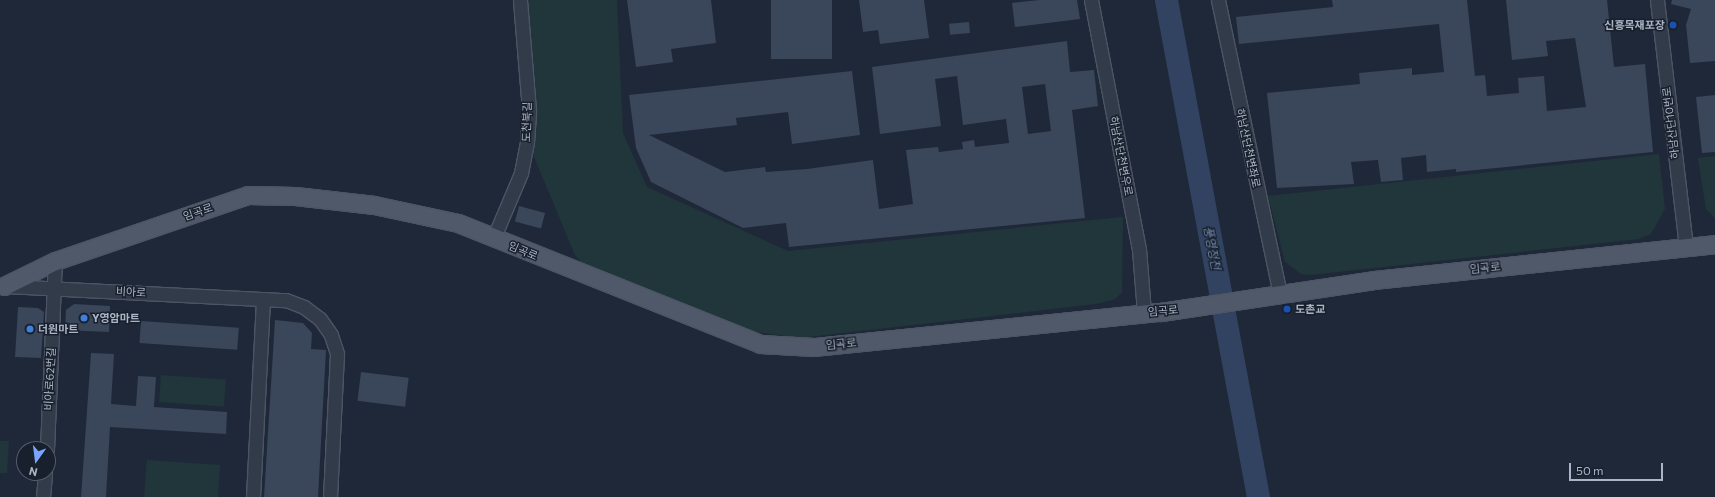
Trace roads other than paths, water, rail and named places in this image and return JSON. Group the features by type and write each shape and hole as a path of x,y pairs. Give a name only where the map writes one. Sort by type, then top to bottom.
{"main road":[{"name":"임곡로","path":"2,286 55,261 248,194 295,196 374,205 458,223 760,344 814,346 1144,312 1162,312 1263,298 1374,280 1715,244"}],"street":[{"name":"도천북길","path":"494,238 521,173 527,142 529,110 520,0"},
{"name":"하남산단천변우로","path":"1091,0 1139,249 1144,312"},
{"name":"하남산단천변좌로","path":"1218,0 1280,295"},
{"name":"하남산단10번로","path":"1657,0 1686,247"},
{"name":"비아로62번길","path":"46,441 55,261"},
{"name":"비아로","path":"2,286 286,300 304,307 320,319 331,336 337,354 330,497"},
{"path":"253,497 263,300"},
{"path":"43,497 44,481"}],"waterway":[{"name":"풍영정천","path":"1166,0 1258,497"}],"place":[{"name":"신흥목재포장","path":"1673,25"},
{"name":"도촌교","path":"1287,309"},
{"name":"Y영암마트","path":"84,318"},
{"name":"더원마트","path":"30,329"}]}
